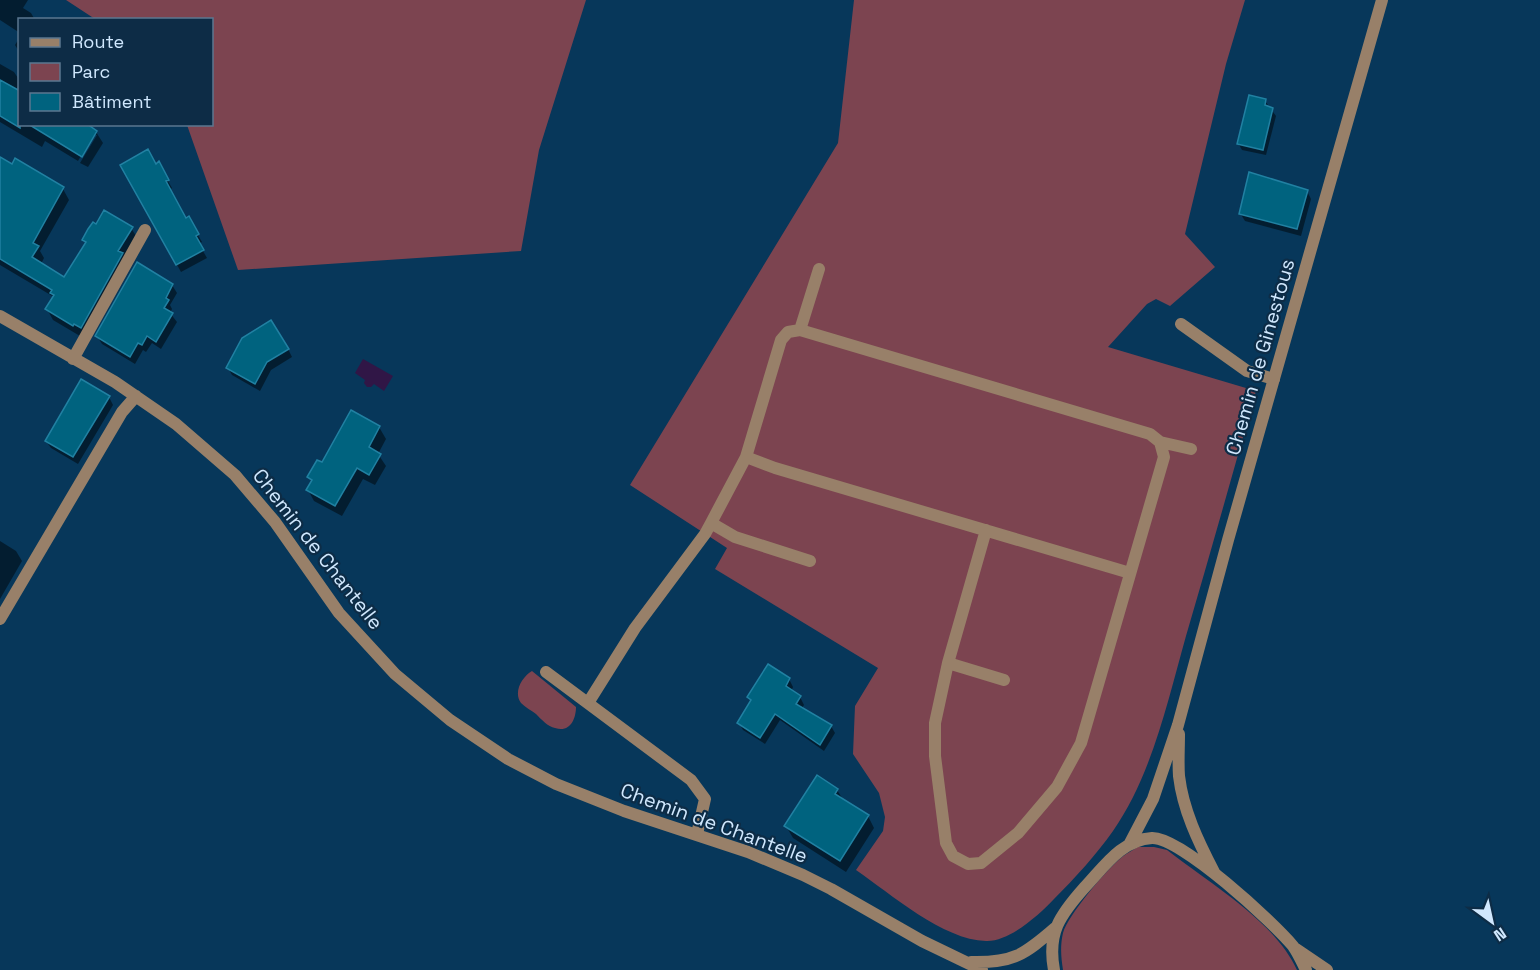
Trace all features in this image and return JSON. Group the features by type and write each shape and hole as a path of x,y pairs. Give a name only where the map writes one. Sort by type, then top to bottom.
{"street":[{"name":"Chemin de Ginestous","path":"1130,843 1153,799 1178,725 1382,0"},
{"path":"73,358 145,230"},
{"path":"800,330 819,269"},
{"name":"Chemin de Chantelle","path":"0,316 136,396 176,424 235,475 275,522 339,613 395,674 450,720 508,759 556,784 624,811 748,852 803,875 921,941 982,970"},
{"path":"1181,324 1247,371 1274,379"},
{"path":"588,703 635,628 711,523 746,457 781,340 788,332 800,330 1150,434 1160,442 1191,449"},
{"path":"0,619 122,412 136,396"},
{"path":"986,530 948,663 935,723 935,756 946,843 953,856 968,864 981,863 1018,833 1057,787 1081,743 1164,457 1160,442"},
{"path":"746,457 775,468 1130,573"},
{"path":"711,523 735,537 810,561"},
{"path":"948,663 1004,680"},
{"path":"546,672 691,780 705,799 697,834"},
{"name":"Chemin de Ginestous","path":"1178,725 1179,776 1185,807 1197,841 1216,875"},
{"name":"Chemin de Ginestous","path":"1054,970 1051,956 1055,928 1075,898 1114,855 1130,843 1154,838 1176,846 1216,875 1272,922 1295,948 1306,970"},
{"name":"Chemin de Chantelle","path":"967,962 997,963 1015,957 1032,948 1055,928"},
{"path":"1295,948 1327,970"}],"green space":[{"path":"66,0 586,0 539,150 521,251 238,270 187,126 213,126 213,18 93,18"},
{"path":"854,0 1245,0 1226,64 1185,234 1215,267 1170,306 1156,299 1147,304 1108,347 1256,391 1165,711 1138,786 1113,831 1077,875 1032,920 1014,932 995,940 970,939 952,933 901,903 856,870 883,831 885,817 879,793 853,754 855,706 878,668 715,569 727,548 630,485 838,143"},
{"path":"532,671 576,707 571,724 565,729 550,726 521,703 518,690 525,677"},
{"path":"1138,847 1167,850 1240,904 1273,935 1287,952 1297,970 1063,970 1062,938 1072,915 1107,871 1122,857"}],"shaded area":[{"path":"363,359 393,376 384,391 374,384 367,387 365,380 355,373"}],"building":[{"path":"0,80 18,90 18,126 20,128 0,116"},
{"path":"1249,95 1266,99 1265,105 1273,108 1263,150 1237,144"},
{"path":"31,126 90,126 97,131 82,157"},
{"path":"148,149 156,164 159,161 169,180 166,181 186,218 189,216 199,234 196,236 204,250 176,265 120,165"},
{"path":"0,157 12,164 15,158 64,187 33,243 39,246 32,257 64,277 86,242 82,240 88,229 93,222 96,224 104,210 133,227 118,251 123,253 81,328 74,324 73,326 45,309 54,295 50,293 52,290 0,259"},
{"path":"1249,172 1308,190 1297,229 1239,214"},
{"path":"137,262 173,284 166,298 169,300 164,308 173,313 156,342 147,336 142,345 138,343 130,357 95,336"},
{"path":"271,320 289,349 267,362 255,384 226,368 242,338"},
{"path":"81,379 110,396 73,457 45,441"},
{"path":"351,410 380,426 369,447 381,454 369,475 357,468 335,506 306,490 312,480 307,477 317,460 322,462"},
{"path":"768,664 790,678 786,686 801,696 796,704 832,725 820,745 775,714 760,738 737,723 751,700 747,697"},
{"path":"817,775 838,789 835,794 869,815 840,861 784,826"}]}
